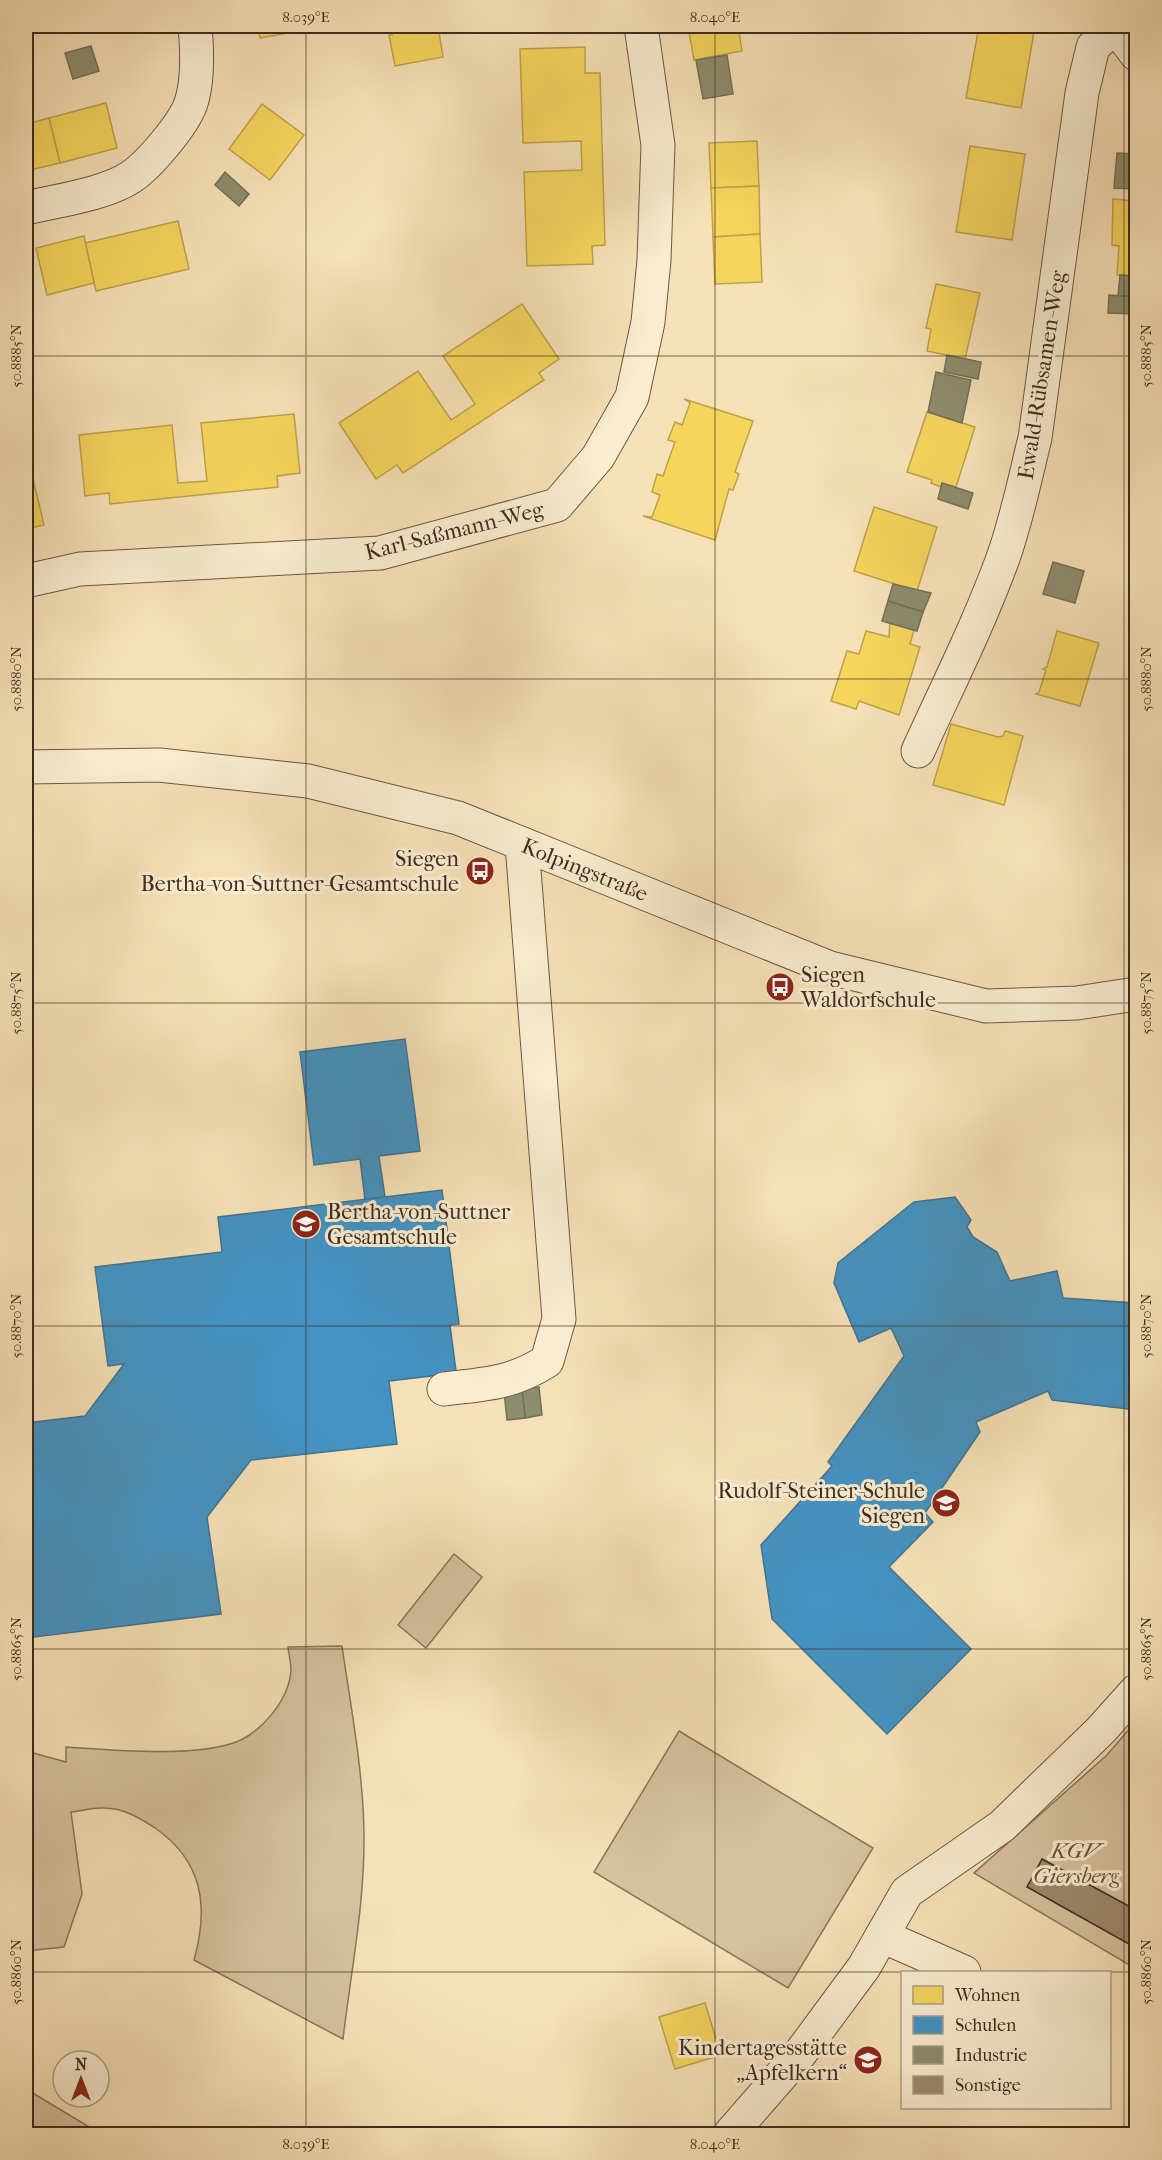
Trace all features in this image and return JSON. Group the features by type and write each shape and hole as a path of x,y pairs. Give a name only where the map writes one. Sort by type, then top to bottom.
{"street":[{"path":"26,208 88,194 130,177 162,148 191,103 197,53 195,26"},
{"name":"Karl-Saßmann-Weg","path":"26,581 80,569 381,553 557,505 598,458 632,397 648,322 654,260 658,145 641,26"},
{"path":"1115,26 1137,54"},
{"name":"Ewald-Rübsamen-Weg","path":"918,751 970,639 1003,556 1022,490 1036,427 1082,93 1093,47 1115,26"},
{"name":"Kolpingstraße","path":"26,767 159,765 308,781 458,818 821,965 850,974 986,1006 1077,1003 1137,994"},
{"path":"444,1389 512,1380 527,1374 547,1361 559,1319 522,843"},
{"path":"730,2134 799,2055 864,1967 907,1892 1002,1826 1101,1730 1137,1691"},
{"path":"882,1936 962,1971"}],"green space":[{"path":"454,1554 482,1577 426,1648 398,1625"},
{"path":"342,1646 359,1762 364,1833 360,1911 343,2039 194,1960 199,1940 201,1904 192,1870 171,1841 155,1828 131,1814 111,1808 71,1812 82,1894 64,1947 26,1951 26,1751 66,1762 66,1747 171,1751 212,1748 230,1744 241,1740 262,1725 271,1716 285,1694 291,1670 288,1647"},
{"name":"KGV Giersberg","path":"1136,1721 1136,1969 974,1873 1107,1755"},
{"path":"679,1731 873,1848 788,1988 594,1872"},
{"path":"26,2089 51,2104 51,2109 59,2109 101,2134 26,2134"}],"building: Wohnen":[{"path":"258,26 310,26 311,29 260,38"},
{"path":"391,26 438,26 443,57 395,66 389,35 392,35"},
{"path":"688,26 738,26 742,51 694,60"},
{"path":"979,26 1035,26 1021,108 966,98"},
{"path":"585,47 585,73 600,73 605,245 592,246 593,264 527,266 524,172 582,170 581,141 523,143 520,49"},
{"path":"106,103 117,148 60,163 49,118"},
{"path":"262,104 304,135 270,180 229,149"},
{"path":"49,118 60,163 26,171 26,124"},
{"path":"757,141 759,186 711,188 709,143"},
{"path":"970,146 1025,154 1012,240 956,232"},
{"path":"759,186 760,234 713,237 711,188"},
{"path":"1113,199 1136,201 1136,276 1117,275 1119,246 1112,245"},
{"path":"178,221 189,269 96,291 85,243"},
{"path":"760,234 762,282 715,284 713,237"},
{"path":"84,236 94,283 47,295 36,248"},
{"path":"936,284 980,293 965,359 927,351 931,329 926,328"},
{"path":"522,304 559,359 539,373 544,380 403,473 397,465 376,479 339,423 418,371 451,420 475,404 443,356"},
{"path":"1133,314 1136,314 1136,334 1132,333"},
{"path":"684,399 753,421 735,472 739,474 733,490 729,489 715,540 643,516 652,517 660,495 652,492 657,474 663,476 675,442 668,440 675,422 682,425 690,403"},
{"path":"927,412 975,427 956,487 942,483 941,487 931,483 932,480 907,472"},
{"path":"294,414 300,473 277,476 278,487 110,504 109,493 85,496 79,435 172,425 178,483 207,481 201,423"},
{"path":"30,466 44,525 26,529 26,467"},
{"path":"874,507 937,527 917,591 854,571"},
{"path":"1136,568 1136,600 1129,598"},
{"path":"890,623 914,630 910,644 920,647 899,715 859,701 856,709 831,701 847,651 859,654 866,631 889,637"},
{"path":"1057,631 1099,643 1080,706 1036,694 1039,692 1046,670 1043,669 1047,667"},
{"path":"951,724 998,737 1003,736 1005,731 1023,736 1004,805 933,785"},
{"path":"705,2003 721,2055 675,2069 659,2017"}],"building: Schulen":[{"path":"405,1039 420,1151 379,1156 385,1197 365,1200 360,1159 314,1165 300,1052"},
{"path":"442,1190 459,1324 450,1325 456,1371 465,1370 465,1372 389,1381 397,1444 251,1460 207,1517 221,1614 26,1638 26,1423 85,1416 124,1364 108,1366 95,1267 222,1252 218,1217"},
{"path":"955,1197 971,1220 967,1227 973,1237 997,1252 1010,1281 1057,1271 1063,1298 1136,1303 1136,1410 1052,1400 1048,1391 976,1422 980,1432 925,1513 933,1522 889,1567 971,1649 887,1734 772,1619 761,1545 832,1466 828,1462 904,1356 891,1328 859,1342 834,1283 838,1263 914,1202"}],"building: Industrie":[{"path":"91,46 99,71 73,79 65,53"},
{"path":"727,55 733,94 703,99 696,60"},
{"path":"1117,153 1136,154 1136,189 1114,188"},
{"path":"225,172 249,194 239,206 215,185"},
{"path":"1120,275 1136,276 1136,297 1118,296"},
{"path":"1109,295 1136,297 1136,314 1108,313"},
{"path":"947,355 981,362 978,379 944,372"},
{"path":"936,372 971,380 962,423 928,412"},
{"path":"942,483 973,493 968,509 938,499"},
{"path":"1053,562 1084,571 1075,603 1043,594"},
{"path":"893,584 931,593 923,612 888,601"},
{"path":"888,601 923,612 917,631 882,621"},
{"path":"539,1387 542,1415 525,1418 522,1389"},
{"path":"522,1389 525,1418 507,1420 504,1391"}],"building: Sonstige":[{"path":"1042,1859 1136,1910 1136,1948 1027,1887"}],"place":[{"name":"Siegen Bertha-von-Suttner-Gesamtschule","path":"480,871"},
{"name":"Siegen Waldorfschule","path":"780,987"},
{"name":"Bertha-von-Suttner Gesamtschule","path":"306,1224"},
{"name":"Rudolf-Steiner-Schule Siegen","path":"946,1503"},
{"name":"Kindertagesstätte „Apfelkern“","path":"868,2060"}]}
